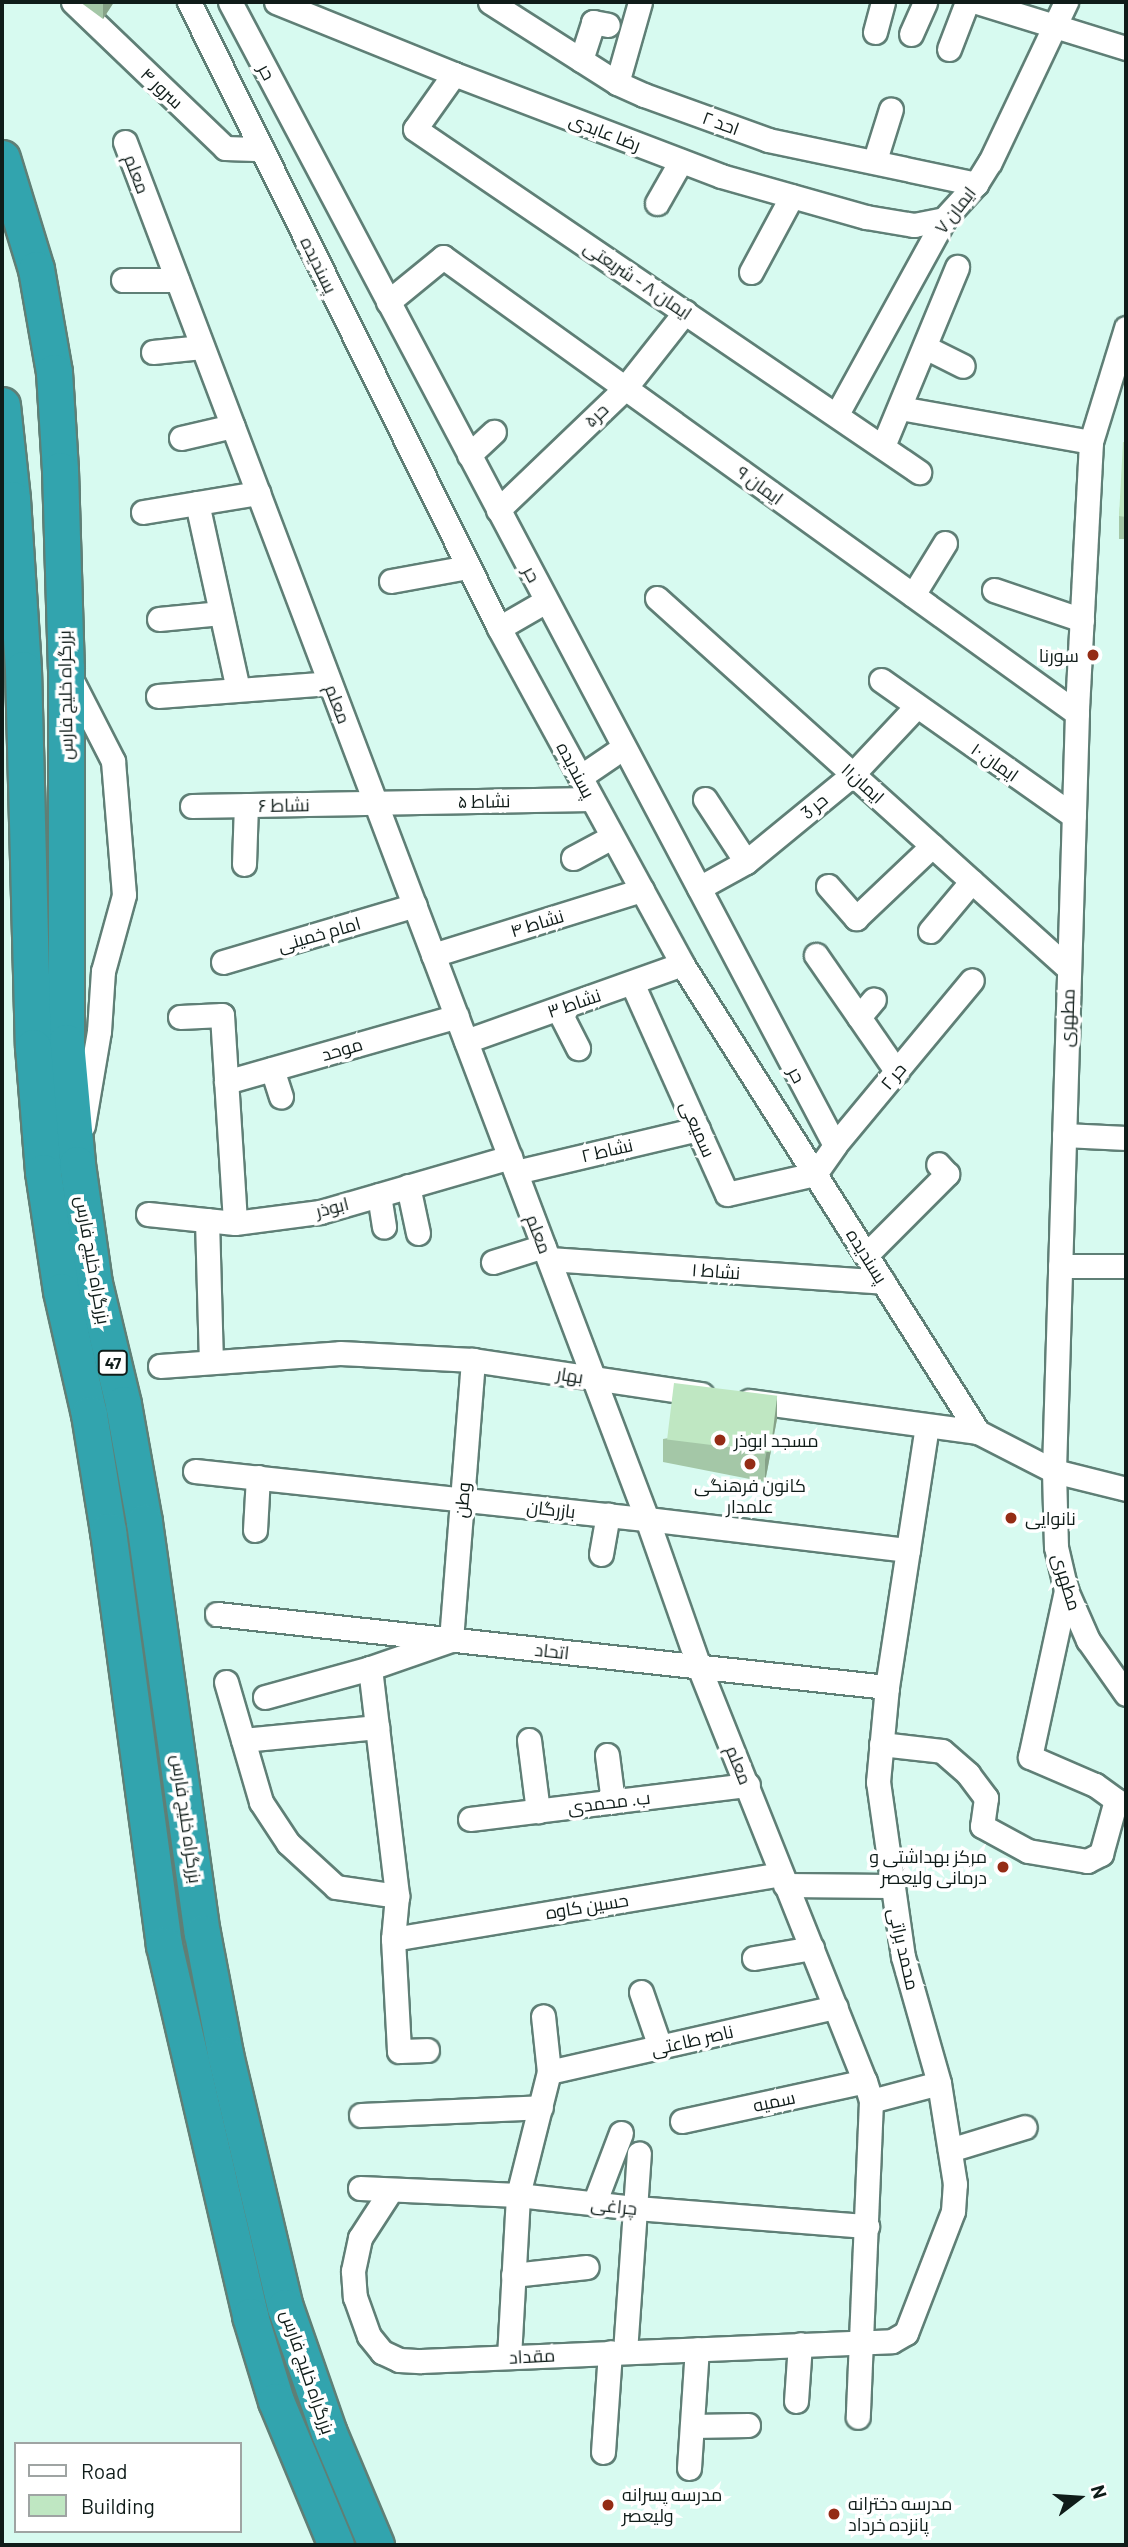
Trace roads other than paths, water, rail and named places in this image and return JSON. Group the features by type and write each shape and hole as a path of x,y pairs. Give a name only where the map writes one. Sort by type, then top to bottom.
{"highway":[{"name":"بزرگراه خلیج فارس","path":"2,158 36,268 54,372 66,668 66,1042 77,1164 94,1283 123,1404 144,1522 202,1933 225,2053 285,2307 329,2433 376,2545"},
{"name":"بزرگراه خلیج فارس","path":"2,405 12,499 23,669 33,1047 43,1171 61,1291 89,1414 108,1531 164,1945 250,2316 276,2401 336,2545"}],"street":[{"name":"سرور ۴","path":"73,2 225,148 262,149"},
{"name":"پسندیده","path":"189,2 499,628 682,964 978,1432"},
{"name":"حر","path":"229,2 835,1145"},
{"name":"رضا عابدی","path":"276,2 681,161 866,217 914,225 944,219"},
{"name":"احد ۲","path":"490,2 516,9 581,60 617,83 768,140 875,160 976,184"},
{"path":"617,83 640,2"},
{"path":"876,32 883,2"},
{"path":"911,34 925,2"},
{"path":"948,49 967,2"},
{"path":"977,2 1126,48"},
{"name":"ایمان ۷","path":"837,414 944,219 976,184 1066,2"},
{"path":"581,60 593,22 608,25"},
{"name":"ایمان ۸ - شریعتی","path":"454,74 415,129 919,472"},
{"path":"875,160 891,109"},
{"name":"معلم","path":"125,142 647,1519 699,1667 868,2091 867,2225 858,2417"},
{"path":"657,203 681,161"},
{"path":"751,272 792,196"},
{"name":"ایمان ۹","path":"388,302 443,257 1077,713"},
{"path":"883,446 957,267"},
{"path":"123,280 177,280"},
{"name":"حر۵","path":"498,510 625,388 685,312"},
{"name":"مطهری","path":"1126,328 1091,442 1077,713 1054,1471 1056,1547 1066,1590 1088,1640 1126,1694"},
{"path":"153,352 202,347"},
{"path":"925,347 963,366"},
{"path":"900,408 1091,442"},
{"path":"181,438 233,426"},
{"path":"469,455 494,432"},
{"path":"142,512 258,494"},
{"path":"197,503 238,689"},
{"path":"913,594 945,543"},
{"path":"391,582 468,567"},
{"path":"995,590 1082,620"},
{"name":"ایمان۱۱","path":"657,598 1068,968"},
{"path":"499,628 547,601"},
{"path":"159,619 221,613"},
{"path":"66,668 113,761 124,895 103,971 99,1031 77,1164"},
{"name":"ایمان ۱۰","path":"881,680 1074,816"},
{"path":"158,695 330,683"},
{"name":"حر 3","path":"699,888 746,862 853,774 916,707"},
{"path":"580,777 624,747"},
{"name":"نشاط ۵","path":"377,804 591,799"},
{"path":"705,799 746,862"},
{"name":"نشاط ۶","path":"192,806 377,804"},
{"path":"244,864 246,805"},
{"path":"573,858 612,837"},
{"path":"828,886 856,918 932,846"},
{"path":"930,931 972,881"},
{"name":"نشاط ۴","path":"433,955 642,890"},
{"name":"امام خمینی","path":"223,962 415,905"},
{"path":"816,955 897,1072"},
{"name":"نشاط ۳","path":"466,1041 682,964"},
{"name":"حر ۲","path":"815,1174 835,1145 972,980"},
{"name":"سمیعی","path":"632,983 727,1194 815,1174"},
{"path":"859,1017 874,999"},
{"path":"558,1009 578,1048"},
{"path":"180,1017 222,1015 235,1223"},
{"name":"موحد","path":"226,1082 457,1016"},
{"path":"272,1069 281,1097"},
{"name":"نشاط ۲","path":"513,1165 698,1129"},
{"path":"1064,1135 1126,1138"},
{"path":"866,1255 947,1174 938,1164"},
{"name":"ابوذر","path":"148,1214 235,1223 320,1212 408,1186 513,1165"},
{"path":"408,1186 418,1233"},
{"path":"379,1195 384,1227"},
{"path":"207,1220 211,1362"},
{"path":"493,1262 546,1252"},
{"name":"نشاط ۱","path":"546,1252 883,1282"},
{"path":"1060,1266 1126,1266"},
{"name":"بهار","path":"160,1366 340,1353 473,1360 978,1432"},
{"name":"وطن","path":"451,1640 473,1360"},
{"name":"محمد براتی","path":"862,2341 892,2340 906,2333 953,2211 955,2184 939,2083 903,1957 890,1886 877,1782 887,1687 928,1426"},
{"path":"978,1432 1054,1471 1126,1489"},
{"name":"بازرگان","path":"195,1471 908,1550"},
{"path":"255,1530 258,1477"},
{"path":"601,1554 608,1515"},
{"path":"881,1744 942,1751 968,1774 986,1798 982,1826 1028,1851 1087,1861 1101,1854 1116,1800 1094,1785 1030,1757 1066,1590"},
{"name":"اتحاد","path":"217,1614 887,1687"},
{"path":"265,1697 370,1668 451,1640"},
{"path":"370,1668 397,1895 393,1938 399,2051 427,2050"},
{"path":"226,1682 261,1801 288,1843 336,1887 397,1895"},
{"path":"243,1740 377,1727"},
{"path":"529,1740 538,1811"},
{"path":"607,1755 612,1802"},
{"name":"ب. محمدی","path":"470,1819 748,1785"},
{"name":"حسین کاوه","path":"393,1938 783,1880 890,1886"},
{"path":"754,1958 811,1948"},
{"path":"641,1992 660,2047"},
{"name":"ناصر طاعتی","path":"549,2073 836,2007"},
{"path":"509,2357 518,2195 549,2073 543,2016"},
{"name":"سمیه","path":"682,2121 868,2091 939,2083"},
{"path":"361,2115 541,2107"},
{"path":"950,2150 1025,2127"},
{"path":"594,2204 621,2133"},
{"path":"603,2452 636,2208 639,2152"},
{"name":"چراغی","path":"360,2188 518,2195 636,2208 867,2225"},
{"name":"مقداد","path":"391,2190 360,2238 353,2271 355,2297 369,2336 382,2352 399,2360 862,2341"},
{"path":"513,2275 587,2267"},
{"path":"796,2401 800,2344"},
{"path":"688,2468 697,2348"},
{"path":"692,2426 748,2425"}],"place":[{"name":"سورنا","path":"1093,655"},
{"name":"مسجد ابوذر","path":"720,1440"},
{"name":"کانون فرهنگی علمدار","path":"750,1464"},
{"name":"نانوایی","path":"1011,1518"},
{"name":"مرکز بهداشتی و درمانی ولیعصر","path":"1003,1867"},
{"name":"مدرسه پسرانه ولیعصر","path":"608,2505"},
{"name":"مدرسه دخترانه پانزده خرداد","path":"834,2514"}]}
